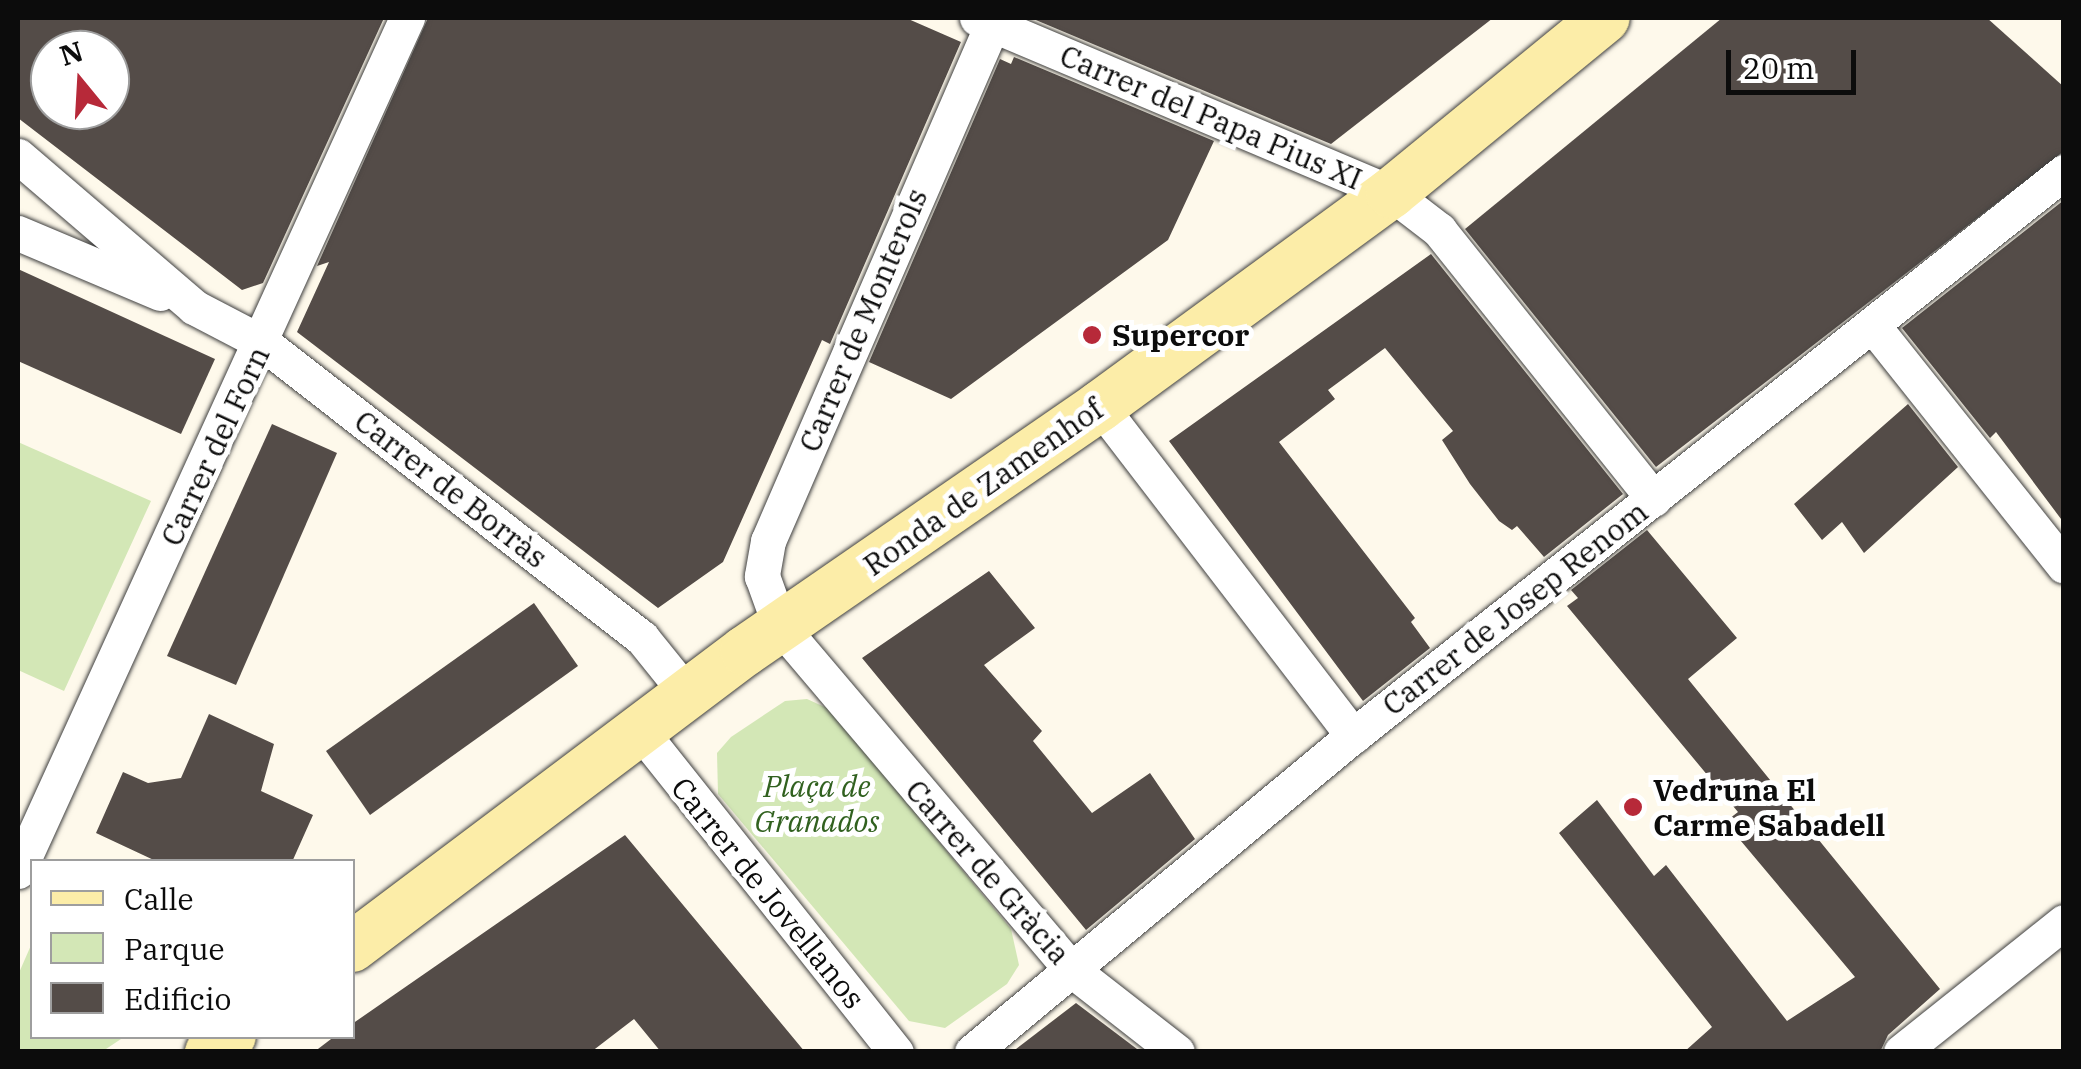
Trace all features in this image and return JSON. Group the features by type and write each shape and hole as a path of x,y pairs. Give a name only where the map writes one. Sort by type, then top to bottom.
{"main road":[{"name":"Ronda de Zamenhof","path":"355,945 780,626 1100,406 1391,193 1605,18"}],"street":[{"name":"Carrer del Forn","path":"18,875 407,18"},
{"name":"Carrer del Papa Pius XI","path":"988,20 1391,193 1439,230 1654,499"},
{"name":"Carrer de Monterols","path":"780,626 762,576 768,540 988,20"},
{"name":"Carrer de Borràs","path":"18,156 194,307"},
{"name":"Carrer de Josep Renom","path":"972,1052 1353,736 1874,327 2064,172"},
{"name":"Carrer de Borràs","path":"18,232 194,307 262,343 642,638 688,696"},
{"path":"1874,327 2064,566"},
{"path":"1100,406 1353,736"},
{"name":"Carrer de Gràcia","path":"780,626 1072,970 1177,1052"},
{"name":"Carrer de Jovellanos","path":"642,733 896,1052"},
{"path":"1902,1052 2064,922"}],"green space":[{"path":"18,442 151,501 64,691 18,670"},
{"name":"Plaça de Granados","path":"807,699 829,709 1011,929 1019,965 1007,984 945,1028 909,1021 718,794 717,753 731,737 785,701"},
{"path":"30,948 30,1039 121,1039 103,1051 18,1051 18,975"}],"building":[{"path":"18,18 384,18 263,283 242,290 34,130 130,130 130,30 30,30 30,127 18,118"},
{"path":"428,18 906,18 961,42 830,344 822,340 723,562 658,608 297,332 329,262 317,266"},
{"path":"1031,18 1493,18 1331,144"},
{"path":"1722,18 1987,18 2064,87 2064,151 1656,467 1465,229"},
{"path":"1014,57 1214,141 1168,240 951,399 869,362 1000,59 1011,64"},
{"path":"2064,200 2064,523 1996,432 1990,438 1902,328"},
{"path":"1431,254 1623,494 1544,557 1517,526 1512,530 1499,521 1470,484 1442,440 1453,431 1385,348 1328,390 1335,399 1279,442 1415,618 1411,622 1430,648 1363,701 1169,441"},
{"path":"18,269 215,359 181,434 18,361"},
{"path":"1908,404 1958,467 1864,553 1842,522 1822,540 1794,504"},
{"path":"272,424 337,453 236,685 167,656"},
{"path":"1647,530 1737,638 1688,679 1940,989 1888,1035 1880,1052 1684,1052 1712,1027 1559,833 1597,800 1654,876 1666,865 1787,1021 1855,977 1725,822 1738,812 1567,606 1578,598 1571,590"},
{"path":"989,571 1035,628 984,665 1042,731 1033,741 1092,813 1150,773 1195,839 1086,930 862,658"},
{"path":"534,603 578,666 370,815 326,751"},
{"path":"209,714 274,744 261,791 313,815 293,859 152,859 96,833 123,772 148,783 181,778"},
{"path":"625,835 805,1052 661,1052 634,1019 591,1052 314,1052 331,1039 355,1039 355,1022"},
{"path":"1076,1003 1141,1052 1012,1052"}],"place":[{"name":"Supercor","path":"1092,335"},
{"name":"Vedruna El Carme Sabadell","path":"1633,807"}]}
